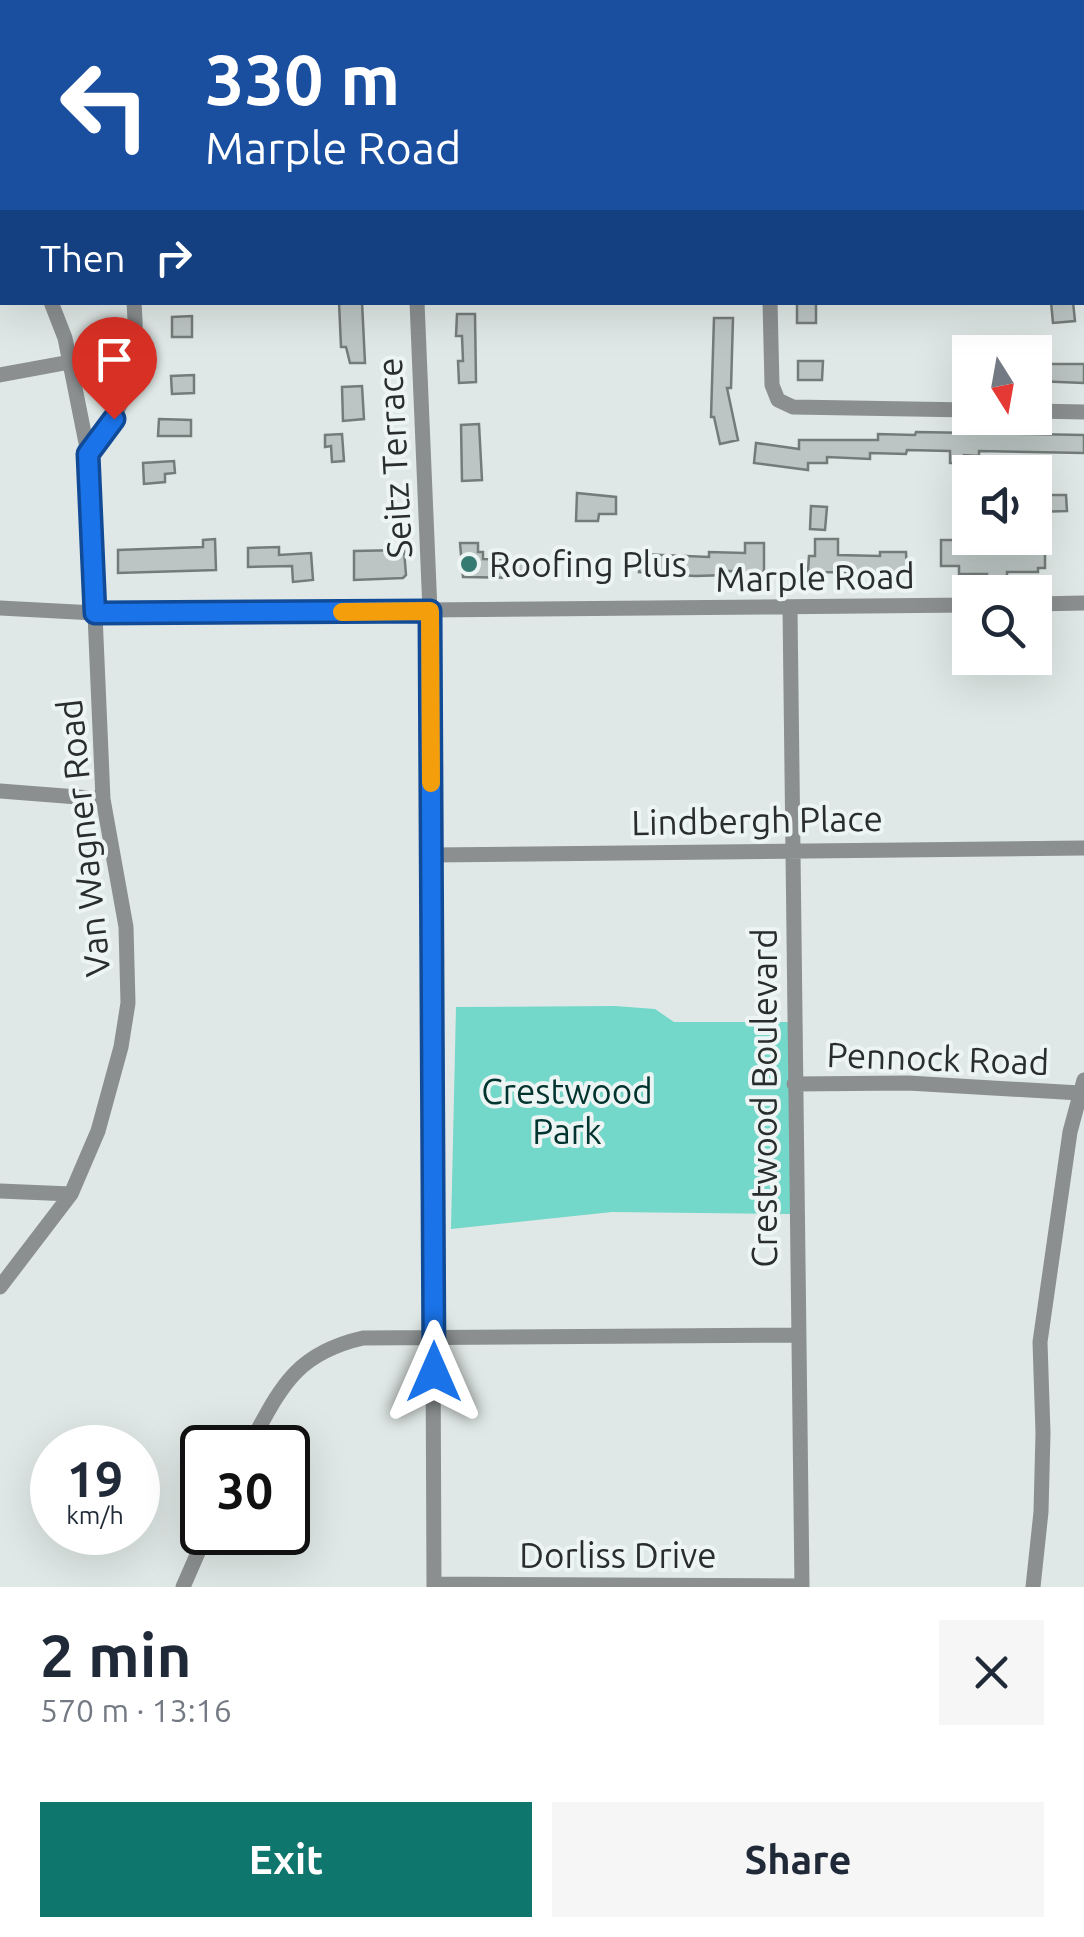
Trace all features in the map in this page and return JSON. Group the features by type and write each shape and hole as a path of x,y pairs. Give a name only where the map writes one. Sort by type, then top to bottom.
{"street":[{"name":"Van Wagner Road","path":"0,1287 71,1194 98,1131 121,1048 128,1003 126,926 103,799 88,454 70,362 51,305"},
{"path":"88,454 114,419 133,377 137,338 134,305"},
{"name":"Seitz Terrace","path":"416,305 430,611 434,1586"},
{"path":"770,305 772,386 778,400 793,407 952,410"},
{"path":"0,375 70,362"},
{"path":"1052,411 1084,412"},
{"path":"1052,604 1084,603"},
{"name":"Marple Road","path":"0,608 95,613 952,605"},
{"name":"Crestwood Boulevard","path":"790,608 802,1586"},
{"path":"0,791 103,799"},
{"name":"Lindbergh Place","path":"432,854 1084,848"},
{"name":"Pennock Road","path":"794,1084 1082,1086"},
{"path":"1033,1587 1043,1452 1040,1342 1052,1240 1082,1086"},
{"path":"0,1191 71,1194"},
{"path":"261,1425 278,1394 301,1366 333,1345 363,1338 796,1334"},
{"path":"183,1587 198,1555"},
{"name":"Dorliss Drive","path":"434,1586 802,1586"}],"green space":[{"name":"Crestwood Park","path":"456,1007 655,1009 674,1022 790,1022 790,1214 612,1212 451,1229"}],"building":[{"path":"339,305 362,305 365,363 350,363 346,347 341,347"},
{"path":"797,305 816,305 816,323 797,323"},
{"path":"1051,305 1073,305 1075,321 1053,323"},
{"path":"457,314 475,314 476,382 459,383 458,361 463,361 462,336 456,336"},
{"path":"192,316 192,337 172,337 172,317"},
{"path":"714,318 733,318 731,388 727,388 738,440 720,444 711,417"},
{"path":"798,361 823,361 822,380 798,380"},
{"path":"1052,364 1084,364 1084,383 1052,382"},
{"path":"194,375 194,393 172,394 171,376"},
{"path":"362,386 364,419 343,421 342,387"},
{"path":"159,419 191,420 191,436 158,436"},
{"path":"479,424 482,480 462,481 461,425"},
{"path":"342,434 344,461 332,462 331,446 325,447 325,435"},
{"path":"878,434 1084,435 1084,453 979,451 979,455 952,455 950,463 950,451 907,450 906,454 870,453 870,459 827,457 827,463 808,463 808,470 754,463 756,443 799,449 799,440 878,440"},
{"path":"174,461 175,473 165,474 165,482 144,484 143,463"},
{"path":"577,493 616,497 616,514 599,514 598,521 576,521"},
{"path":"1052,495 1066,495 1067,511 1052,511"},
{"path":"811,506 827,507 825,530 810,529"},
{"path":"215,539 216,570 118,573 118,550 203,547 203,540"},
{"path":"815,539 838,539 838,555 906,552 907,573 808,572 809,556 815,556"},
{"path":"941,540 952,540 952,555 1045,555 1045,568 1038,568 1038,572 959,574 959,566 941,566"},
{"path":"460,543 478,543 483,559 528,560 527,578 463,577"},
{"path":"745,543 764,543 764,572 728,571 728,575 695,576 639,572 640,554 709,557 709,552 745,553"},
{"path":"279,547 279,555 311,553 313,580 293,582 292,566 248,567 248,548"},
{"path":"404,550 403,578 354,580 354,551"}],"slow traffic":[{"path":"342,612 430,611 431,783"}],"place":[{"name":"Roofing Plus","path":"469,564"}],"route":[{"path":"114,419 88,454 95,613 430,611 434,1372"}]}
